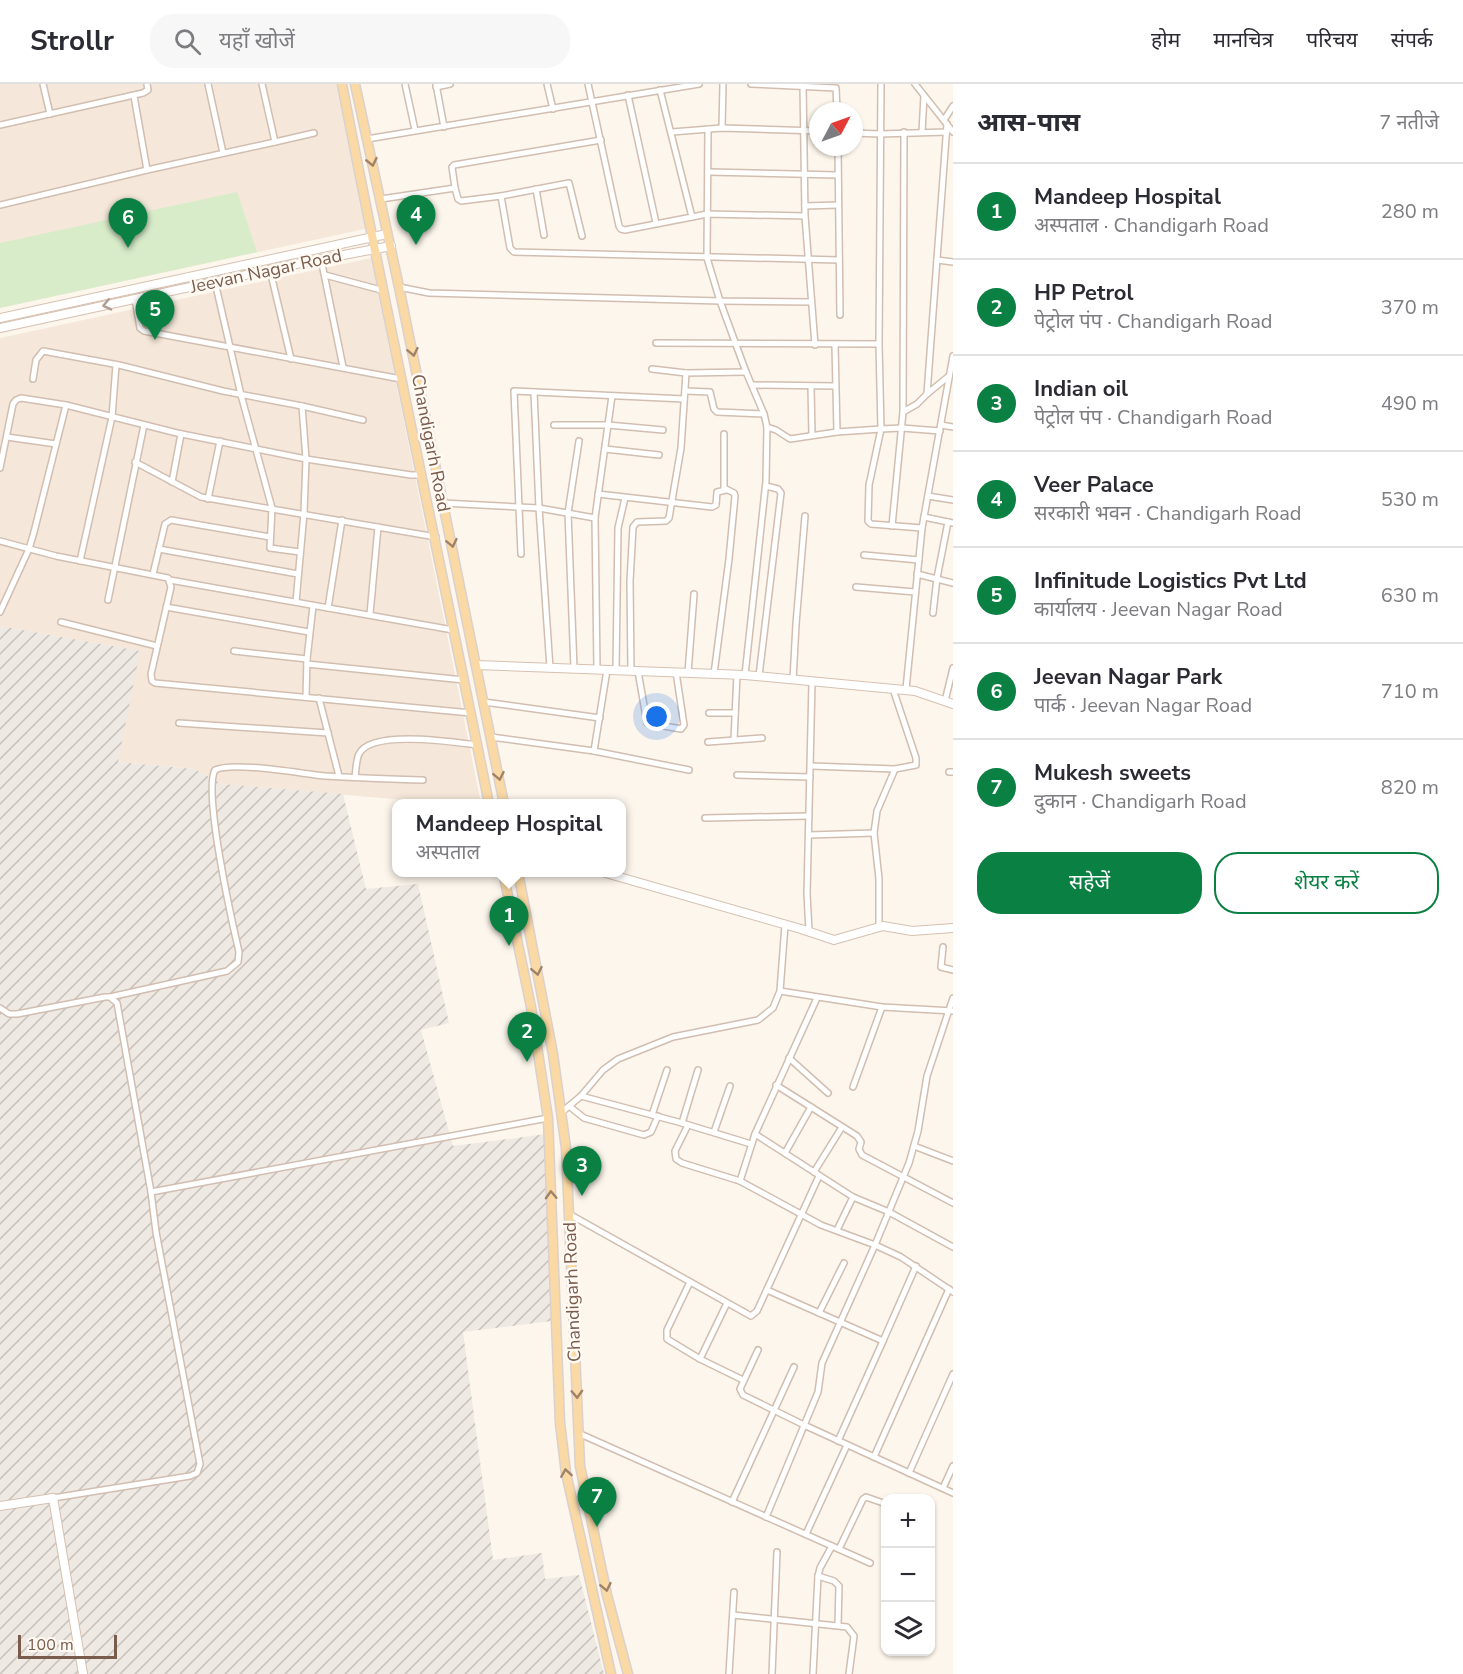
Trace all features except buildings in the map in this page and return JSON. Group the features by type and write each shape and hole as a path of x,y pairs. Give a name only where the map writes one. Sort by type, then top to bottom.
{"main road":[{"name":"Chandigarh Road","path":"342,84 381,290 436,537 488,799"},
{"name":"Chandigarh Road","path":"355,84 391,246 503,799"},
{"name":"Chandigarh Road","path":"504,877 531,1006 548,1118 560,1423 566,1473 611,1674"},
{"name":"Chandigarh Road","path":"519,877 566,1109 580,1467 607,1595 628,1674"}],"street":[{"path":"43,84 50,114"},
{"path":"0,126 134,96 147,91 147,84"},
{"path":"208,84 223,153"},
{"path":"262,84 275,142"},
{"path":"405,84 415,130"},
{"path":"444,127 436,85 450,84"},
{"path":"547,84 553,109"},
{"path":"588,84 620,228 625,230 707,214 805,216"},
{"path":"367,140 415,130 699,84"},
{"path":"723,84 723,128"},
{"path":"751,84 836,86 837,102"},
{"path":"881,84 879,344 881,429 869,485 867,520 871,524 922,528"},
{"path":"915,84 946,122 950,132 927,394"},
{"path":"922,132 922,93 925,84"},
{"path":"803,85 805,216 815,345"},
{"path":"660,90 692,217"},
{"path":"628,95 656,223"},
{"path":"134,96 147,170"},
{"path":"946,122 953,106"},
{"path":"672,132 723,128 809,131"},
{"path":"708,129 707,258 720,301 767,427 766,486 735,713 734,740"},
{"path":"892,526 903,412 904,132"},
{"path":"863,133 950,132"},
{"path":"0,205 314,134"},
{"path":"582,236 570,184 461,201 454,188 452,167 601,140"},
{"path":"838,156 840,315"},
{"path":"708,172 837,175"},
{"path":"381,199 454,188"},
{"path":"536,189 544,235"},
{"path":"501,196 510,248 514,252 839,260"},
{"path":"805,206 838,204"},
{"name":"Jeevan Nagar Road","path":"0,318 387,234"},
{"name":"Jeevan Nagar Road","path":"0,328 391,246"},
{"path":"321,259 343,367"},
{"path":"937,260 953,262"},
{"path":"270,270 291,359"},
{"path":"325,275 381,290"},
{"path":"215,282 241,395 272,508 270,537 272,549 300,552"},
{"path":"399,287 429,293 811,302"},
{"path":"135,299 142,330 401,379"},
{"path":"656,343 879,344"},
{"path":"835,345 837,432"},
{"path":"33,379 36,360 43,351 363,420"},
{"path":"906,690 922,528 953,356"},
{"path":"80,561 112,417 116,365"},
{"path":"652,369 686,372 746,372"},
{"path":"676,672 684,725 681,729 649,725 646,723 634,671 630,581 633,527 638,522 667,521 681,448 686,372"},
{"path":"903,412 917,404 951,374"},
{"path":"753,385 835,386"},
{"path":"811,387 812,435"},
{"path":"521,554 513,392 515,390 684,399"},
{"path":"685,391 711,393 714,409 717,412 764,414"},
{"path":"534,392 550,668"},
{"path":"597,669 595,518 612,396"},
{"path":"0,468 13,404 21,398 66,405 181,434 306,459 422,475"},
{"path":"0,612 3,599 29,549 66,405"},
{"path":"296,602 306,459 302,406"},
{"path":"108,600 144,425"},
{"path":"554,425 608,425 663,430"},
{"path":"767,427 790,439 837,432 881,429 953,428"},
{"path":"172,483 181,434"},
{"path":"724,434 726,490"},
{"path":"7,437 56,444"},
{"path":"208,499 220,441"},
{"path":"574,668 568,513 579,441"},
{"path":"605,449 659,455"},
{"path":"135,462 196,496 208,499 304,513 436,537"},
{"path":"759,676 781,493 778,489 766,486"},
{"path":"598,494 714,507 717,492 726,490 734,494 729,559 714,674"},
{"path":"928,496 953,500"},
{"path":"616,670 618,528 625,498"},
{"path":"443,503 539,508 595,518"},
{"path":"794,680 805,516"},
{"path":"924,517 951,522 937,578 933,613"},
{"path":"153,574 165,524 171,520 270,537"},
{"path":"328,608 342,520"},
{"path":"370,614 378,527"},
{"path":"0,542 80,561 153,574 170,580 453,630"},
{"path":"159,549 298,574"},
{"path":"864,555 919,560"},
{"path":"917,573 953,583"},
{"path":"170,580 171,587 150,674 155,683 471,713"},
{"path":"856,587 915,592"},
{"path":"688,673 694,594"},
{"path":"306,697 312,606"},
{"path":"166,607 309,632"},
{"path":"61,622 157,646"},
{"path":"234,651 464,680"},
{"path":"477,665 759,676 906,690 949,703 953,668"},
{"path":"594,751 606,670"},
{"path":"805,930 812,682"},
{"path":"811,765 895,769 914,766 916,763 893,689"},
{"path":"319,698 339,776"},
{"path":"484,702 600,718"},
{"path":"709,713 735,713"},
{"path":"179,723 328,733"},
{"path":"491,737 594,751 688,770"},
{"path":"355,777 358,755 375,742 408,738 477,745"},
{"path":"708,742 762,738"},
{"path":"0,1008 9,1014 17,1014 110,997 228,971 238,962 239,952 215,827 212,783 215,770 245,768 423,780"},
{"path":"879,927 879,879 874,833 877,811 895,769"},
{"path":"737,775 810,777"},
{"path":"705,818 809,816"},
{"path":"809,835 874,833"},
{"path":"616,877 836,940 885,926 912,931 953,928"},
{"path":"667,1070 651,1132 644,1135 584,1118 566,1109 581,1096 603,1070 630,1053 673,1037 762,1018 775,1005 780,991 785,925"},
{"path":"943,947 941,967 953,970"},
{"path":"780,991 882,1007 951,1011"},
{"path":"0,1506 190,1476 200,1469 156,1232 119,1008 110,997"},
{"path":"740,1181 755,1134 817,998"},
{"path":"766,1517 819,1389 822,1363 839,1321 904,1178 914,1146 927,1076 951,1011 953,998"},
{"path":"853,1087 882,1007"},
{"path":"789,1058 828,1093"},
{"path":"698,1070 685,1124 675,1151 676,1159 682,1163 740,1181 801,1215 875,1245 916,1266 951,1290 874,1457"},
{"path":"776,1085 860,1139 859,1149 862,1155 953,1203"},
{"path":"714,1132 730,1086"},
{"path":"581,1096 751,1144"},
{"path":"785,1153 811,1107"},
{"path":"151,1192 548,1118"},
{"path":"569,1214 751,1316 757,1311 801,1215 816,1174 842,1127"},
{"path":"755,1134 853,1197 889,1212 953,1247"},
{"path":"914,1146 953,1161"},
{"path":"837,1230 853,1197"},
{"path":"819,1313 844,1263"},
{"path":"838,1441 916,1266"},
{"path":"690,1282 666,1335 667,1339 700,1359 743,1380"},
{"path":"767,1290 883,1341"},
{"path":"700,1359 727,1303"},
{"path":"758,1350 743,1380 740,1389 743,1395 953,1493"},
{"path":"732,1502 794,1367"},
{"path":"909,1473 953,1374"},
{"path":"578,1433 870,1563"},
{"path":"806,1534 847,1445"},
{"path":"943,1488 953,1466"},
{"path":"839,1549 863,1499 872,1497 881,1502"},
{"path":"53,1498 83,1674"},
{"path":"813,1674 818,1575 832,1546"},
{"path":"772,1674 777,1552"},
{"path":"818,1575 834,1581 839,1587 838,1625"},
{"path":"729,1674 734,1592"},
{"path":"733,1615 847,1627 854,1636 849,1674"}],"shaded area":[{"path":"0,84 339,84 369,228 0,308"},
{"path":"371,258 480,799 393,799 222,784 194,769 117,762 139,651 0,626 0,338"},
{"path":"0,626 140,651 118,762 194,769 222,784 343,794 366,889 418,884 449,1023 421,1030 453,1146 547,1134 552,1321 463,1332 493,1560 542,1553 545,1579 579,1575 604,1674 0,1674"}],"green space":[{"path":"237,192 257,252 0,308 0,243"}],"place":[{"name":"Veer Palace","path":"416,245"},
{"name":"Jeevan Nagar Park","path":"128,248"},
{"name":"Infinitude Logistics Pvt Ltd","path":"155,340"},
{"name":"Mandeep Hospital","path":"509,946"},
{"name":"HP Petrol","path":"527,1062"},
{"name":"Indian oil","path":"582,1196"},
{"name":"Mukesh sweets","path":"597,1527"}]}
